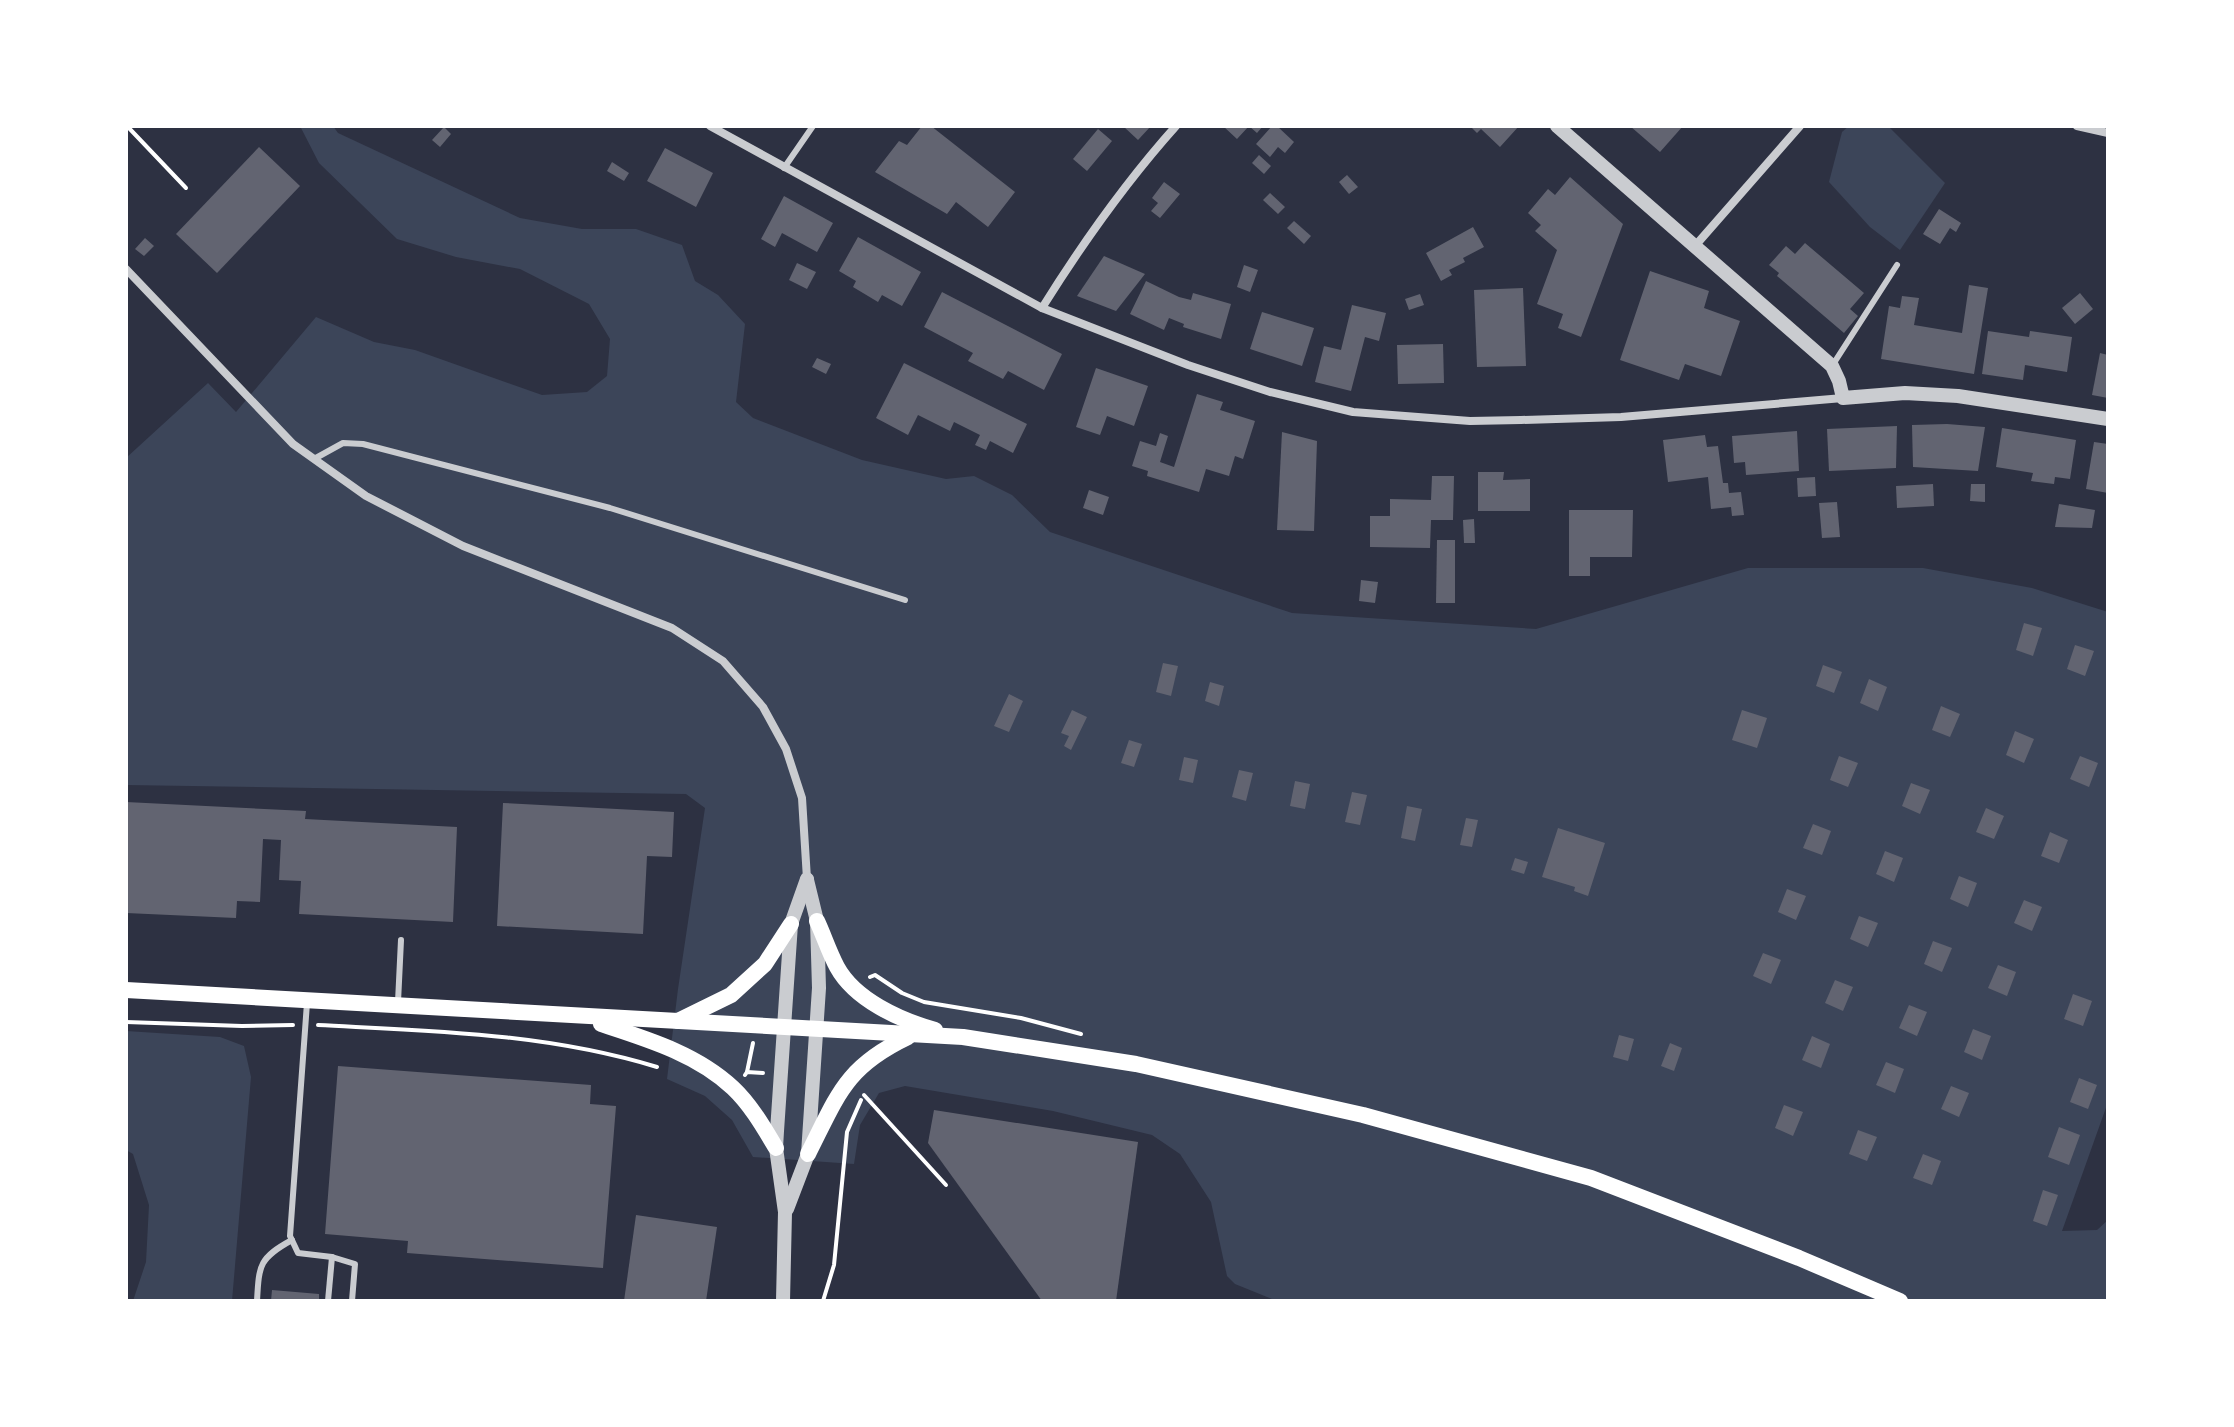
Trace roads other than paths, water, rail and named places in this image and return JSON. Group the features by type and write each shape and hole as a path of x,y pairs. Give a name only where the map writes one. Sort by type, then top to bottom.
{"main road":[{"path":"817,921 838,969 872,1002 911,1023 963,1037 1136,1064 1245,1088 1363,1115 1591,1178 1799,1258 1900,1301"},
{"path":"676,1022 731,995 765,964 791,924"},
{"path":"126,990 963,1037"},
{"path":"580,1017 658,1042 704,1066 734,1089 776,1148"},
{"path":"808,1154 844,1083 883,1049 913,1035"}],"street":[{"path":"710,126 1042,308 1091,330 1270,392 1353,412 1455,420 1535,420 1621,417 1905,393 1958,396 2108,419"},
{"path":"1042,308 1071,260 1134,173 1176,126"},
{"path":"1557,126 1832,366 1843,398"},
{"path":"1695,246 1800,126"},
{"path":"2077,126 2108,133"},
{"path":"126,269 293,444 366,496 463,546 672,628 723,661 763,707 786,749 802,798 807,879 817,921 819,988 808,1154 785,1212"},
{"path":"783,1301 785,1212 776,1148 780,1075 791,924 807,879"}],"lane":[{"path":"784,168 813,126"},
{"path":"1832,366 1897,265"},
{"path":"314,459 343,443 363,444 610,508 905,600"},
{"path":"398,1006 401,940"},
{"path":"307,1001 290,1236 298,1253 332,1257 355,1264 352,1301"},
{"path":"257,1301 259,1268 269,1253 292,1240"},
{"path":"328,1301 332,1257"}]}
